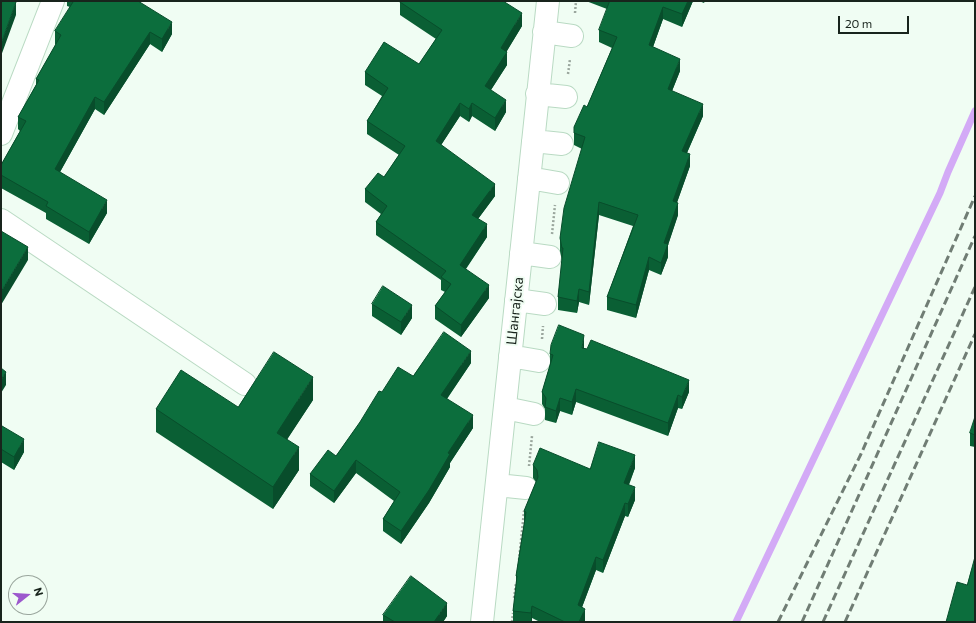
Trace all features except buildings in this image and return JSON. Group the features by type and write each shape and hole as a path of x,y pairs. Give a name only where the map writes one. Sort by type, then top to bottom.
{"street":[{"path":"1,134 53,1"},
{"name":"Шангајска","path":"482,622 548,1"},
{"path":"544,32 572,36"},
{"path":"538,94 566,97"},
{"path":"533,142 562,144"},
{"path":"529,178 558,183"},
{"path":"1,220 245,384"},
{"path":"521,253 550,257"},
{"path":"516,300 545,304"},
{"path":"510,356 540,361"},
{"path":"505,408 534,414"},
{"path":"497,485 526,488"}],"waterway":[{"path":"736,622 940,193 975,111"}],"railway":[{"path":"778,622 861,454 975,196"},
{"path":"802,622 975,236"},
{"path":"823,622 975,287"},
{"path":"845,622 975,334"}]}
